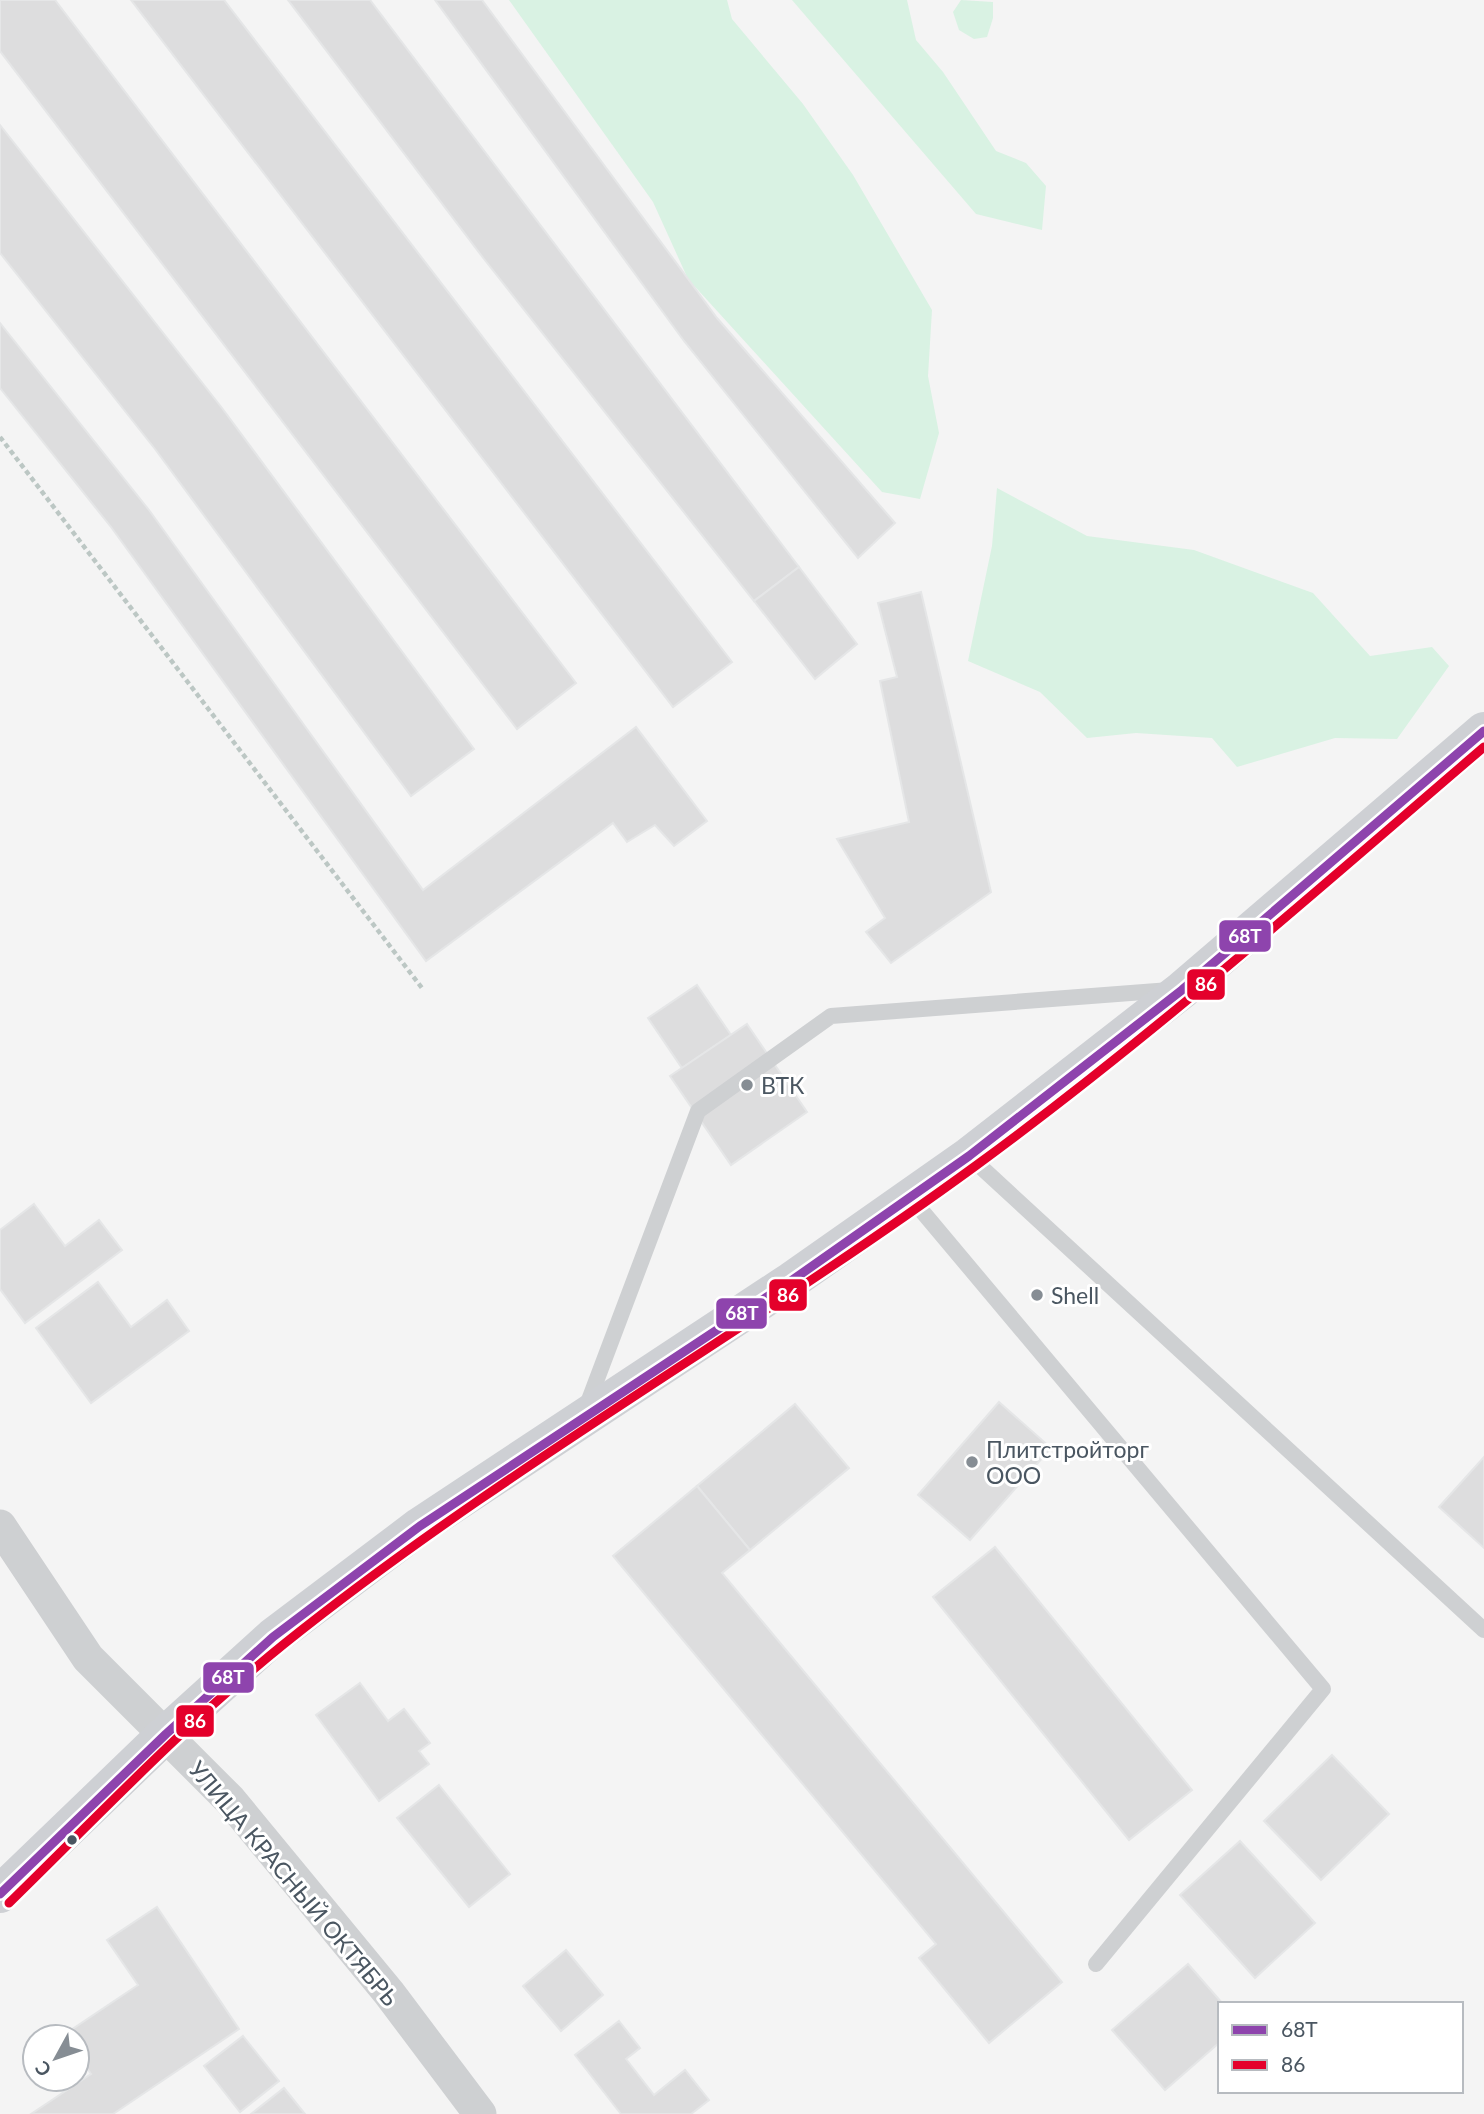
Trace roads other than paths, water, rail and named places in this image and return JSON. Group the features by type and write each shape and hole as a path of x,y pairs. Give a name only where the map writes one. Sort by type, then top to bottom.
{"main road":[{"path":"0,1894 166,1734 284,1628 420,1526 791,1281 969,1156 1182,989 1484,732"}],"street":[{"name":"УЛИЦА КРАСНЫЙ ОКТЯБРЬ","path":"0,1526 88,1658 166,1734 239,1811 389,1993 480,2114"}],"lane":[{"path":"583,1418 698,1111 786,1047 831,1016 1182,989"},
{"path":"969,1156 1484,1630"},
{"path":"911,1198 1323,1689 1096,1964"}],"place":[{"name":"ВТК","path":"747,1085"},
{"name":"Shell","path":"1037,1295"},
{"name":"Плитстройторг ООО","path":"972,1462"}]}
